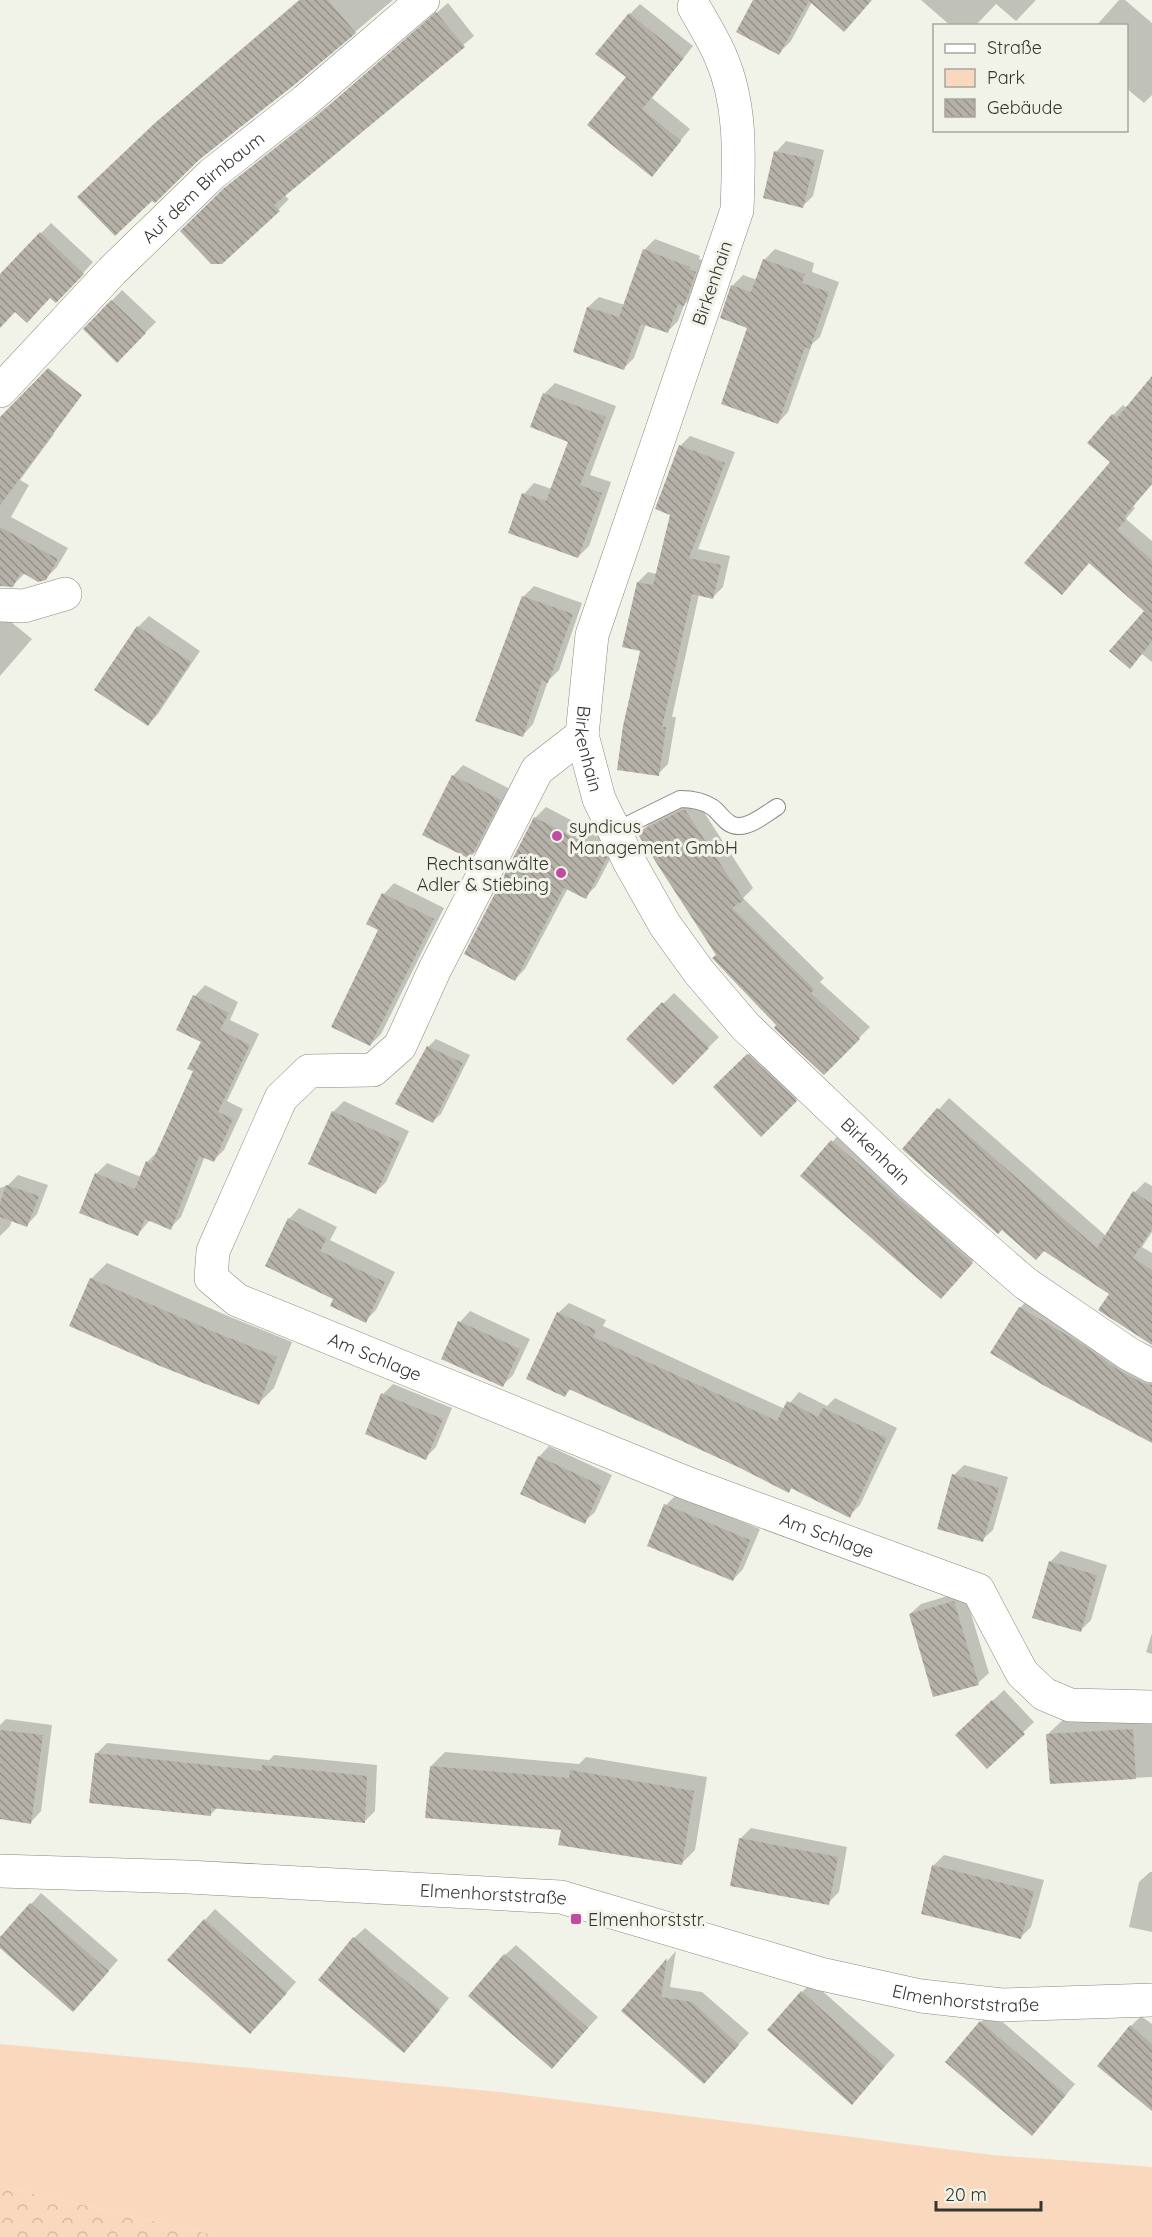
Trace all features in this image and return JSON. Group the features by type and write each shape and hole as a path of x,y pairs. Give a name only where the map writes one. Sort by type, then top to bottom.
{"street":[{"name":"Auf dem Birnbaum","path":"0,391 112,271 212,174 305,101 423,0"},
{"name":"Birkenhain","path":"689,2 721,56 737,111 739,158 737,210 592,635 582,735 599,799 630,863 665,926 699,972 745,1026 913,1186 1025,1283 1129,1354 1152,1366"},
{"path":"0,605 24,606 65,594"},
{"name":"Am Schlage","path":"582,735 537,770 435,969 400,1046 373,1070 309,1071 281,1098 213,1251 211,1278 237,1300 689,1484 978,1590 1022,1673 1044,1694 1070,1706 1152,1707"},
{"name":"Elmenhorststraße","path":"0,1871 188,1877 561,1897 821,1974 921,1996 1002,2005 1152,2000"}],"lane":[{"path":"615,831 680,799 691,799 712,807 729,824 739,827 777,807"}],"green space":[{"path":"0,2044 500,2092 993,2155 1152,2167 1152,2237 222,2237 0,2186"},
{"path":"0,2186 222,2237 0,2237"}],"building":[{"path":"300,0 328,0 356,33 200,159 155,203 152,201 115,236 77,197 156,122"},
{"path":"753,0 872,0 844,32 809,1 779,55 736,32"},
{"path":"436,12 465,47 274,205 280,211 222,264 211,264 180,231 224,188 317,116"},
{"path":"629,13 684,58 642,109 681,141 652,177 587,125 626,77 595,54"},
{"path":"774,151 815,160 803,208 763,198"},
{"path":"40,232 84,274 56,303 50,298 27,323 15,312 0,328 0,274"},
{"path":"643,249 690,267 689,269 696,272 684,306 678,304 668,333 641,324 624,370 573,352 587,307 619,317"},
{"path":"763,259 805,274 802,283 829,292 810,349 805,347 778,424 721,404 747,328 720,318 731,285 751,292"},
{"path":"111,300 146,333 117,363 83,329"},
{"path":"48,368 82,395 0,505 0,417"},
{"path":"1152,376 1152,484 1124,517 1126,519 1117,530 1152,560 1152,641 1130,669 1109,651 1144,611 1089,563 1062,595 1024,563 1110,462 1087,443 1112,414 1117,418"},
{"path":"543,393 606,417 580,485 602,493 578,558 508,533 522,493 546,501 568,442 530,427"},
{"path":"679,445 725,463 689,558 721,565 713,599 692,594 662,727 666,727 659,776 617,770 623,726 640,651 622,647 637,582 653,585 670,515 655,509"},
{"path":"0,527 58,559 46,580 38,582 21,572 13,587 0,586"},
{"path":"522,596 573,614 548,683 542,680 523,737 475,721"},
{"path":"137,626 191,662 148,726 94,690"},
{"path":"452,775 501,800 470,859 422,835"},
{"path":"685,810 744,900 732,908 814,989 811,993 860,1039 824,1075 774,1028 776,1025 712,958 716,955 637,833"},
{"path":"534,817 604,853 607,858 586,899 564,888 515,981 464,954"},
{"path":"382,893 434,919 370,1046 331,1027 378,930 366,924"},
{"path":"193,995 229,1013 220,1030 250,1045 218,1112 233,1119 214,1162 199,1156 171,1230 145,1219 138,1236 79,1213 95,1173 135,1189 146,1161 151,1164 193,1071 187,1069 201,1042 176,1030"},
{"path":"662,1002 709,1048 673,1085 626,1039"},
{"path":"427,1046 463,1063 433,1123 395,1104"},
{"path":"747,1054 797,1101 761,1137 713,1087"},
{"path":"937,1108 1097,1248 1133,1191 1152,1204 1152,1229 1133,1258 1152,1270 1152,1345 1098,1310 1109,1294 1044,1251 1036,1260 1002,1230 998,1234 902,1149"},
{"path":"332,1111 400,1142 376,1194 308,1164"},
{"path":"831,1140 973,1263 941,1299 800,1176"},
{"path":"6,1185 39,1196 27,1227 0,1217 0,1203"},
{"path":"288,1218 327,1238 320,1251 385,1282 366,1323 330,1306 333,1299 265,1266"},
{"path":"90,1278 277,1357 259,1405 160,1366 69,1326"},
{"path":"1019,1307 1077,1341 1120,1371 1152,1385 1152,1443 1043,1385 990,1353"},
{"path":"557,1312 596,1330 593,1337 777,1421 787,1401 818,1417 823,1408 887,1438 850,1518 791,1488 789,1493 569,1389 565,1397 526,1379"},
{"path":"458,1321 520,1349 503,1387 441,1359"},
{"path":"381,1393 443,1419 426,1460 365,1434"},
{"path":"538,1456 602,1486 585,1524 520,1494"},
{"path":"952,1474 999,1488 983,1542 937,1529"},
{"path":"664,1504 750,1540 733,1581 647,1546"},
{"path":"1049,1561 1097,1575 1081,1632 1032,1618"},
{"path":"954,1601 979,1685 933,1697 909,1614"},
{"path":"992,1700 1025,1734 987,1769 955,1735"},
{"path":"1133,1729 1136,1779 1050,1784 1046,1734"},
{"path":"0,1730 43,1735 31,1824 0,1819"},
{"path":"95,1753 262,1771 262,1765 367,1776 365,1823 211,1808 211,1816 89,1803"},
{"path":"430,1766 569,1778 570,1770 694,1791 682,1865 558,1845 561,1830 425,1818"},
{"path":"739,1838 838,1857 829,1905 730,1886"},
{"path":"932,1865 1034,1891 1021,1939 921,1914"},
{"path":"30,1903 109,1971 73,2012 0,1948 0,1937"},
{"path":"204,1919 287,1993 250,2034 167,1960"},
{"path":"353,1937 440,2010 404,2053 318,1980"},
{"path":"504,1954 588,2028 552,2069 468,1996"},
{"path":"667,1958 661,1997 692,2002 739,2045 704,2084 621,2011"},
{"path":"801,1991 885,2066 852,2105 767,2030"},
{"path":"980,2021 1066,2095 1032,2136 945,2062"},
{"path":"1130,2025 1152,2044 1152,2111 1097,2066"}],"place":[{"name":"syndicus Management GmbH","path":"557,836"},
{"name":"Rechtsanwälte Adler & Stiebing","path":"561,873"},
{"name":"Elmenhorststr.","path":"576,1919"}]}
